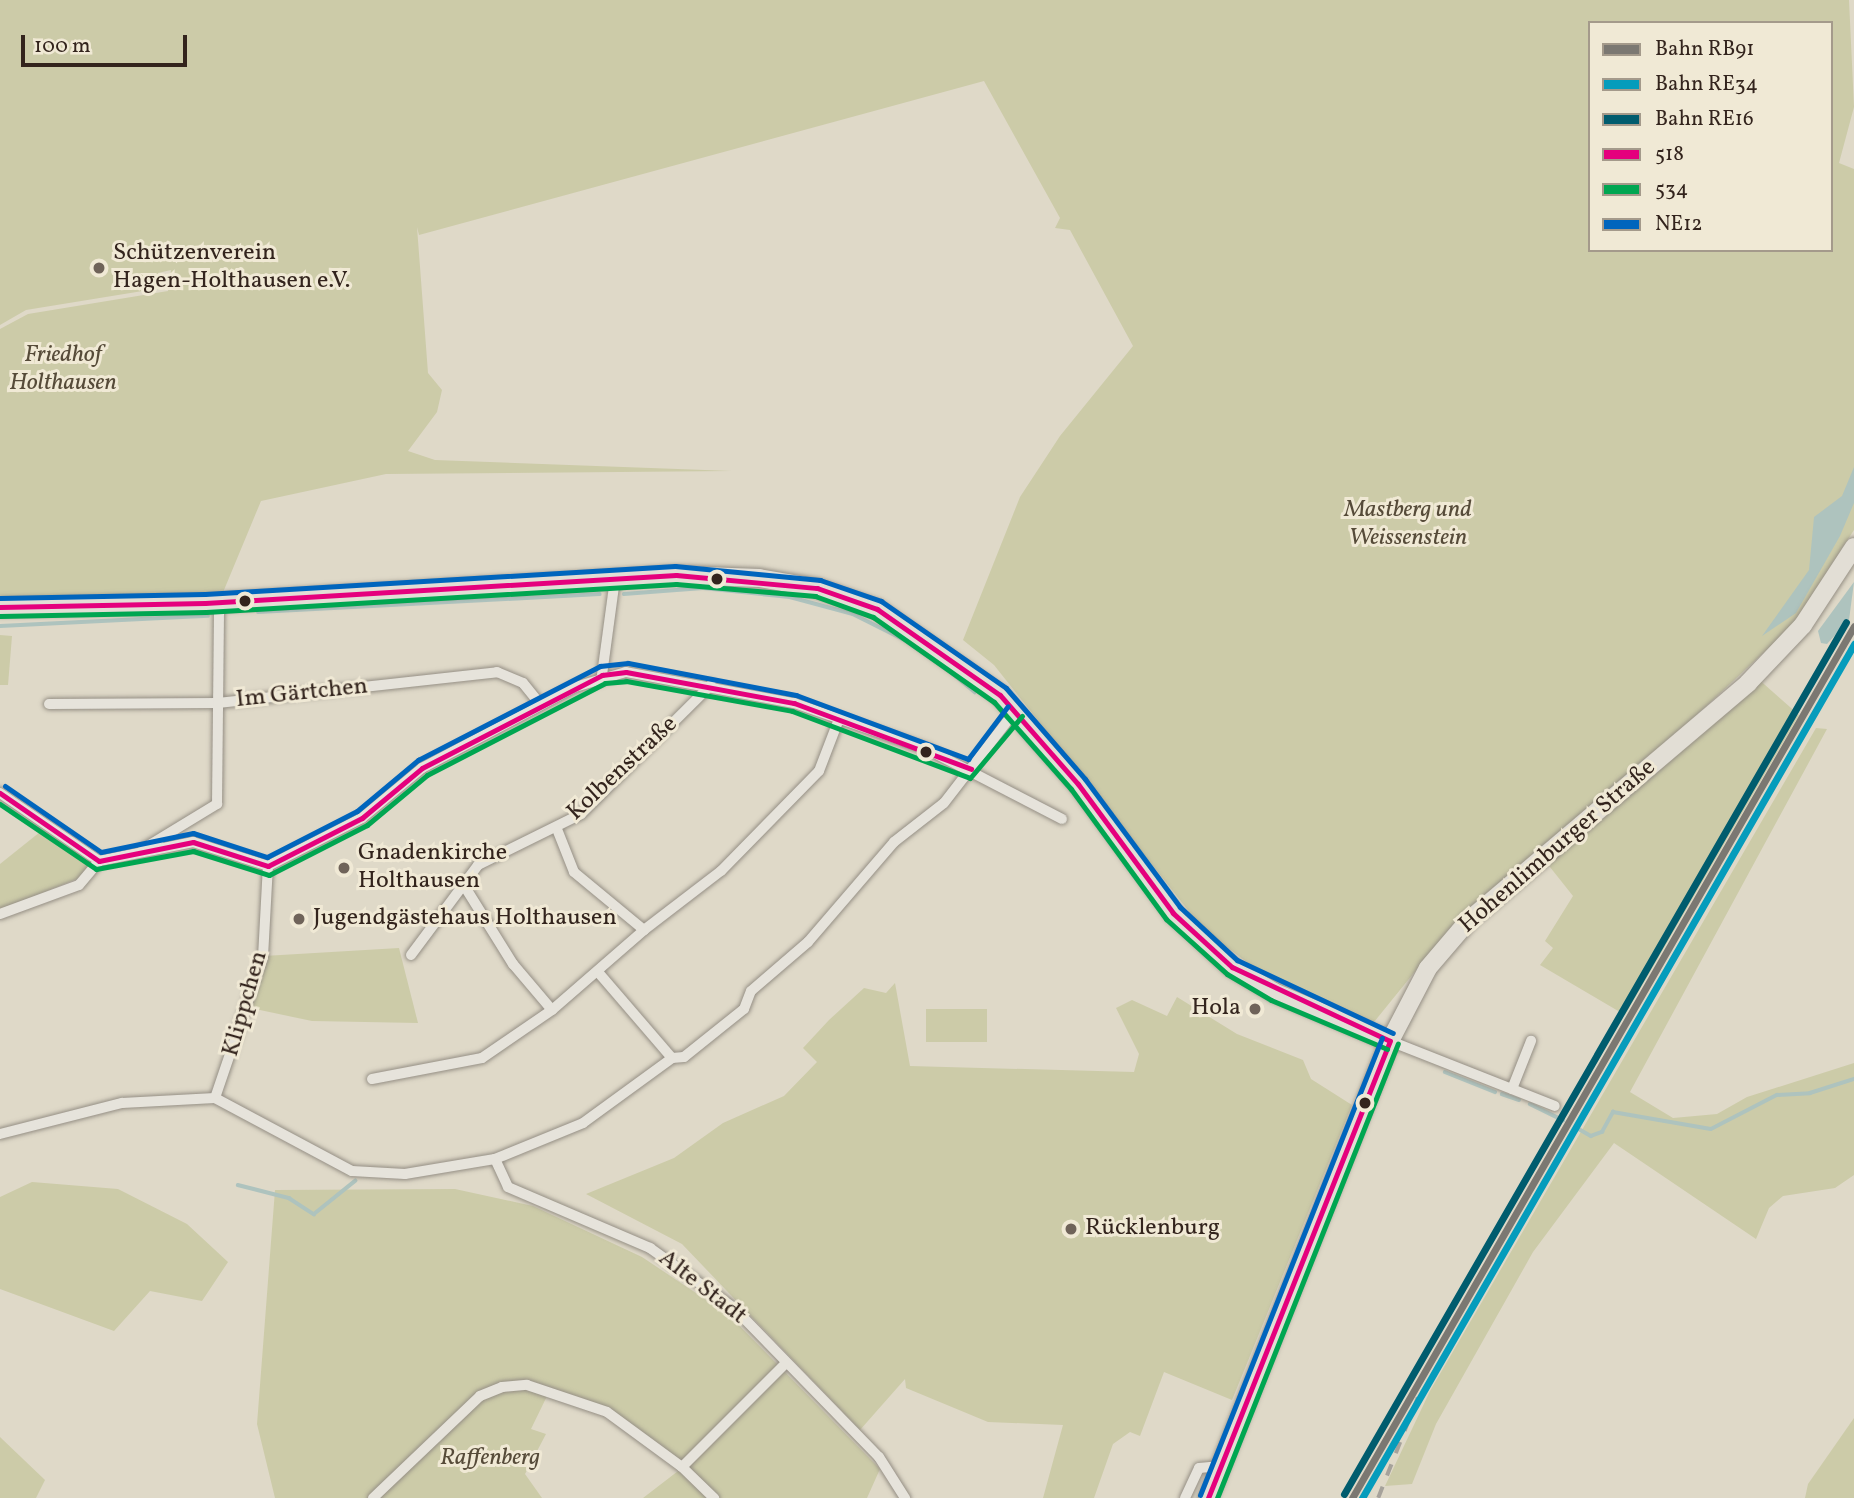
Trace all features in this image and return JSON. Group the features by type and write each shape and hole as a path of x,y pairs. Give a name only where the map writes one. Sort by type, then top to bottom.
{"main road":[{"name":"Hohenlimburger Straße","path":"1208,1498 1390,1041 1428,968 1469,920 1748,683 1803,625 1854,547"},
{"path":"0,607 219,602 718,575 817,588 877,609 920,635 1015,711 1190,933 1274,992 1390,1041"}],"street":[{"path":"602,675 615,579"},
{"path":"143,849 216,804 219,602"},
{"name":"Im Gärtchen","path":"50,704 218,703 497,672 523,683 541,705"},
{"path":"0,914 79,885 99,861 143,849 193,842 268,866 362,818 422,768 602,675 711,685 839,719 971,769 1062,819"},
{"name":"Kolbenstraße","path":"411,955 465,887 478,865 557,829 581,814 711,685"},
{"path":"0,1134 122,1103 215,1098 352,1171 405,1174 495,1159 612,1107 615,1098 672,1058 684,1057 744,1009 751,991 808,942 835,904 971,769 1015,711"},
{"path":"372,1079 482,1058 552,1010 644,930 720,871 819,771 839,719"},
{"path":"0,793 99,861"},
{"path":"557,829 574,872 644,930"},
{"name":"Klippchen","path":"215,1098 263,957 268,866"},
{"path":"465,887 513,964 552,1010"},
{"path":"598,972 672,1058"},
{"path":"1390,1041 1555,1106"},
{"path":"1512,1089 1531,1041"},
{"name":"Alte Stadt","path":"495,1159 508,1187 650,1248 734,1308 878,1457 905,1498"},
{"path":"682,1468 786,1364"},
{"path":"373,1498 480,1396 502,1387 527,1385 607,1412 682,1468 714,1498"},
{"path":"1185,1498 1199,1468 1221,1466"}],"green space":[{"name":"Mastberg und Weissenstein","path":"0,0 1849,0 1854,107 1839,163 1854,169 1854,530 1791,627 1642,766 1509,874 1434,948 1370,1027 1260,972 1203,929 994,665 963,640 1020,497 1060,436 1133,346 1070,230 1055,228 1060,218 984,81 419,235 417,227 428,373 442,390 437,412 408,451 435,460 732,471 386,474 261,501 219,602 0,607 0,329 28,314 168,291 171,270 158,273 161,288 26,310 0,325"},
{"path":"0,635 12,636 8,685 0,685"},
{"path":"1756,677 1799,715 1625,1015 1540,965 1553,948 1545,941 1573,896 1542,857"},
{"path":"1816,728 1827,729 1630,1092 1673,1118 1717,1114 1747,1097 1854,1063 1854,1175 1835,1188 1783,1196 1769,1208 1756,1239 1614,1143 1533,1252 1436,1424 1412,1484 1385,1486 1430,1391"},
{"path":"40,832 89,865 84,876 0,910 0,864"},
{"path":"399,948 418,1023 312,1021 250,1008 264,956"},
{"path":"895,983 910,1066 1134,1072 1139,1054 1116,1008 1132,1000 1167,1016 1177,997 1237,1034 1303,1060 1311,1079 1352,1105 1232,1400 1164,1372 1140,1436 1130,1432 1113,1444 1094,1498 1043,1498 1063,1425 988,1422 906,1388 905,1379 860,1430 682,1244 586,1194 674,1158 723,1123 784,1096 817,1062 803,1048 829,1020 864,988 886,993"},
{"path":"926,1009 987,1009 987,1042 926,1042"},
{"path":"32,1182 118,1189 187,1224 228,1262 202,1301 150,1291 114,1331 0,1289 0,1197"},
{"name":"Raffenberg","path":"455,1189 533,1206 642,1257 729,1315 880,1469 867,1498 643,1498 682,1468 607,1412 549,1392 531,1429 546,1434 525,1474 542,1498 275,1498 257,1424 275,1190"},
{"path":"1854,1418 1854,1498 1805,1498 1808,1484"},
{"path":"0,1437 45,1480 36,1498 0,1498"}],"water":[{"path":"1854,467 1854,503 1840,536 1796,613 1762,636 1809,570 1814,517 1842,496"},
{"path":"1854,582 1849,620 1827,644 1821,643 1818,631"}],"waterway":[{"path":"624,594 703,588 790,597 853,614 913,644"},
{"path":"258,612 600,594"},
{"path":"0,626 208,616"},
{"path":"945,667 975,692"},
{"path":"1445,1072 1495,1092"},
{"path":"1579,1129 1591,1136 1602,1132 1613,1112 1711,1129 1777,1095 1810,1093 1854,1079"},
{"path":"1502,1094 1519,1100"},
{"path":"1530,1104 1563,1120"},
{"path":"238,1185 289,1198 314,1214 355,1181"}],"railway":[{"path":"1378,1498 1419,1394"}],"rail line":[{"name":"RE16","path":"1344,1494 1846,622"},
{"name":"RB91","path":"1352,1498 1854,626"},
{"name":"RE34","path":"1362,1498 1854,644"}],"transit line":[{"name":"NE12","path":"0,598 205,594 675,566 820,580 881,601 1006,688 1085,779 1180,907 1237,960 1393,1033"},
{"name":"518","path":"0,607 205,603 676,575 817,588 877,609 1000,695 1078,784 1173,913 1232,967 1390,1041"},
{"name":"534","path":"0,616 206,612 676,584 815,596 873,617 994,702 1071,789 1166,919 1227,974 1271,1000 1387,1049"},
{"name":"NE12","path":"5,786 101,852 193,833 267,857 357,811 418,760 600,666 628,663 796,695 968,759 1008,706"},
{"name":"518","path":"99,861 193,842 268,866 362,818 422,768 602,675 626,672 794,703 971,769"},
{"name":"534","path":"0,804 96,869 193,851 269,875 367,825 427,775 605,683 626,681 792,711 970,778 1022,716"},
{"name":"518","path":"0,793 99,861"},
{"name":"NE12","path":"1200,1495 1382,1038"},
{"name":"518","path":"1208,1498 1390,1041"},
{"name":"534","path":"1217,1498 1398,1044"}],"place":[{"name":"Schützenverein Hagen-Holthausen e.V.","path":"99,268"},
{"name":"Gnadenkirche Holthausen","path":"344,868"},
{"name":"Jugendgästehaus Holthausen","path":"299,919"},
{"name":"Hola","path":"1255,1009"},
{"name":"Rücklenburg","path":"1071,1229"}],"park label":[{"name":"Friedhof Holthausen","path":"63,370"}]}
